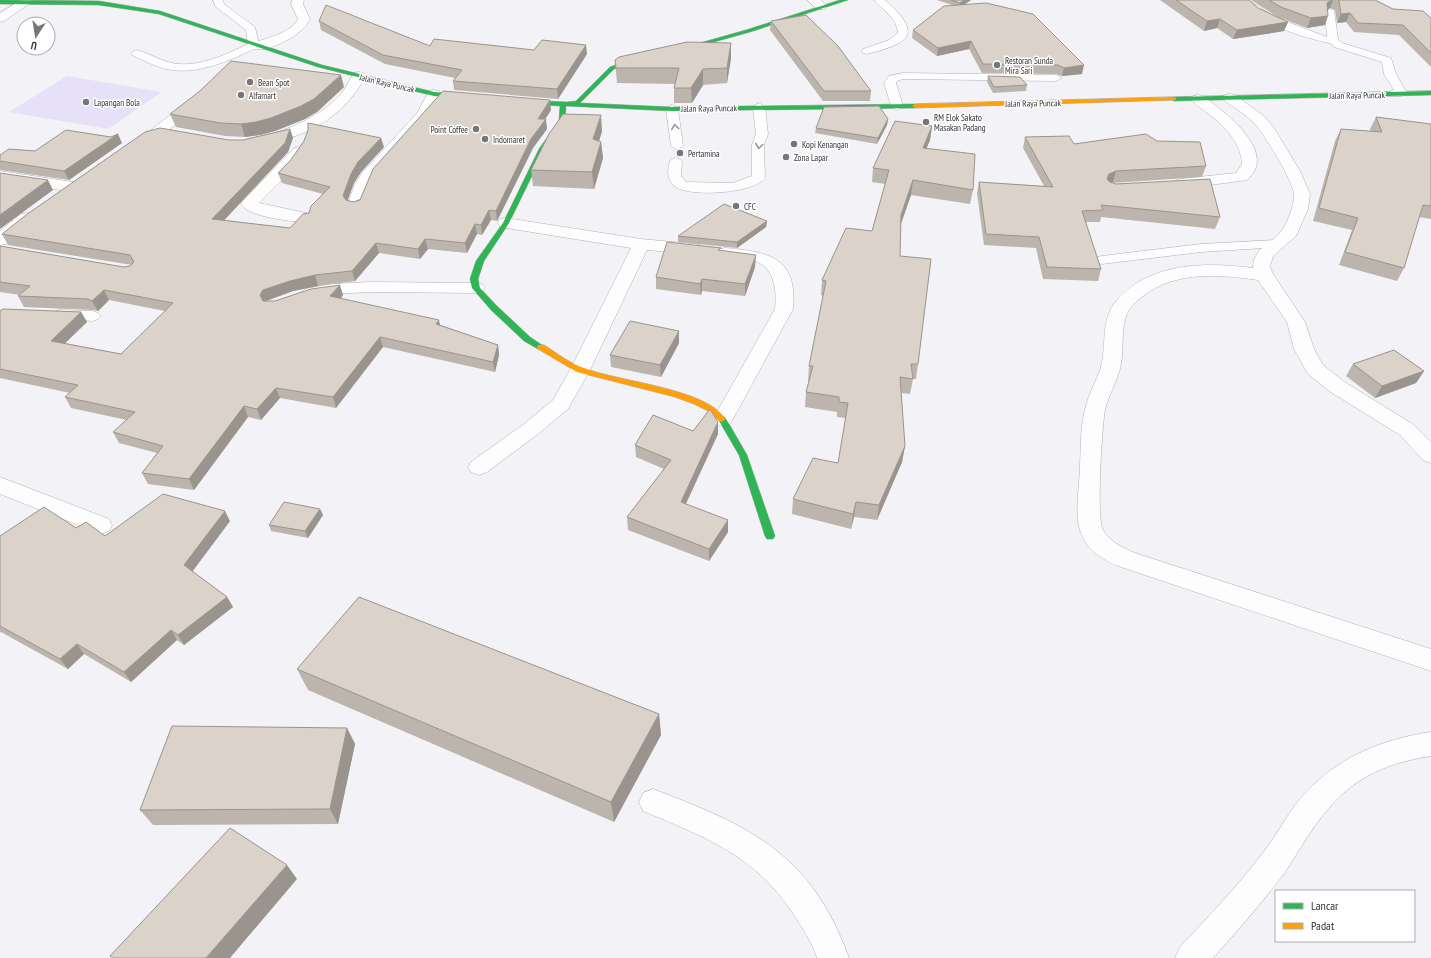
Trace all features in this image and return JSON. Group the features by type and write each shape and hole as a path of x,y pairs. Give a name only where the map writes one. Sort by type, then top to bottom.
{"main road":[{"path":"671,52 748,31 817,3 845,0"},
{"name":"Jalan Raya Puncak","path":"0,2 99,3 160,13 256,46 359,76 434,94 479,98"},
{"path":"656,56 612,68 578,102 563,105 562,121 542,149 525,187 506,223 480,260 474,279 476,288 494,308 527,339 580,370 695,401 713,410 723,419 743,455 770,536"},
{"name":"Jalan Raya Puncak","path":"508,101 563,105 672,109 897,106 1431,93"}],"street":[{"path":"256,46 288,34 301,26 304,19 297,4 298,0"},
{"path":"0,18 26,2"},
{"path":"246,143 264,141 301,129 316,121 346,97 359,76"},
{"path":"180,133 150,135 207,92"},
{"path":"355,206 363,184 368,176 423,115 434,94"},
{"path":"1230,98 1259,119 1269,131 1292,171 1302,194 1300,209 1288,236 1276,244 1264,256 1262,267 1264,274 1296,322 1304,349 1315,369 1336,386 1407,430 1431,455"},
{"path":"1166,185 1241,178 1249,170 1250,159 1240,140 1224,120 1198,99"},
{"path":"301,129 303,138 296,155 249,204 257,209 305,218"},
{"path":"0,176 79,182 55,199"},
{"path":"3,247 36,212"},
{"path":"506,223 641,244 759,257 778,271 784,281 786,293 784,309 723,419"},
{"path":"479,467 531,429 561,404 580,370 641,244"},
{"path":"1264,274 1211,268 1185,271 1159,280 1145,287 1128,299 1117,313 1114,321 1111,364 1094,413 1091,441 1089,522 1094,536 1109,551 1137,563 1431,660"},
{"path":"293,298 330,289 371,287 476,288"},
{"path":"0,485 101,525"},
{"path":"1191,958 1234,912 1270,868 1307,813 1335,780 1361,763 1394,750 1431,744"},
{"path":"653,802 713,827 743,843 768,860 794,888 814,916 833,958"}],"lane":[{"path":"136,53 167,66 179,67 205,64 228,58 256,46 251,29 220,5 218,0"},
{"path":"867,51 897,42 902,38 904,31 899,19 879,0"},
{"path":"1242,0 1252,8 1287,26 1311,36 1334,42 1344,48 1388,60 1390,74 1401,93 1393,94"},
{"path":"1330,12 1334,42"},
{"path":"897,106 890,84 891,80 904,76 1056,78"},
{"path":"676,161 673,177 676,182 683,186 738,187 752,183 758,178 758,145 762,134 759,107"},
{"path":"672,109 677,146"},
{"path":"1102,260 1201,248 1276,244"},
{"path":"46,314 93,316"}],"shaded area":[{"name":"Lapangan Bola","path":"67,76 162,92 108,129 9,112"}],"building":[{"path":"951,0 964,0 960,3"},
{"path":"1176,0 1249,0 1258,8 1288,22 1237,30 1220,19 1207,21"},
{"path":"1269,0 1332,0 1327,3 1328,16 1311,18 1281,7"},
{"path":"1338,0 1375,0 1393,9 1423,11 1431,18 1431,53 1403,25 1358,23 1350,13 1341,14"},
{"path":"986,3 1033,14 1084,65 1064,68 1058,65 983,64 971,41 938,48 913,30 944,6"},
{"path":"326,5 430,46 434,39 534,50 542,40 586,45 557,89 453,81 462,70 383,55 319,21"},
{"path":"806,15 838,46 871,91 824,91 771,21"},
{"path":"687,42 731,43 727,68 703,69 691,88 674,88 679,68 616,68 615,60 619,57"},
{"path":"231,61 341,75 314,99 271,118 256,122 241,124 220,123 170,114 200,91"},
{"path":"988,76 1020,77 1027,85 994,87"},
{"path":"443,91 550,100 538,119 546,119 531,139 496,211 489,210 481,225 475,224 465,243 425,239 418,249 376,243 352,271 315,275 290,281 263,290 260,295 263,301 275,301 311,289 340,285 330,296 439,320 436,324 498,345 493,362 380,337 333,397 276,388 257,409 244,406 189,479 142,473 163,446 113,432 135,412 65,397 78,385 0,369 0,311 3,309 81,312 51,341 121,354 173,303 104,290 92,301 88,299 18,296 30,286 0,282 0,246 124,267 130,266 134,262 130,255 2,234 26,215 145,132 160,128 229,140 243,140 290,129 285,143 212,219 290,228 303,214 309,213 311,206 330,187 278,173 290,161 304,141 308,130 308,123 381,138 358,162 351,174 343,196 346,200 353,202 360,200 373,169"},
{"path":"879,106 888,119 878,138 816,128 824,107"},
{"path":"563,114 601,115 593,139 601,142 592,172 531,170 549,134"},
{"path":"1376,117 1431,124 1431,206 1423,205 1404,268 1345,252 1358,218 1319,208 1341,129 1382,132"},
{"path":"895,121 932,126 923,148 975,154 973,190 913,180 901,215 900,256 931,259 918,364 911,364 913,379 900,377 905,446 879,505 856,502 853,514 793,499 813,458 838,463 848,403 839,402 839,397 806,392 813,366 809,366 826,281 822,280 846,228 872,231 889,170 873,168"},
{"path":"66,130 111,137 118,134 64,171 0,161 0,155 9,149 35,151"},
{"path":"1146,134 1157,141 1200,142 1206,166 1116,171 1109,174 1107,179 1116,184 1210,179 1220,217 1101,205 1103,210 1082,211 1101,269 1047,267 1039,237 986,234 979,182 1053,187 1025,137 1069,136 1074,144"},
{"path":"0,173 48,180 0,215"},
{"path":"724,204 767,221 737,242 678,236"},
{"path":"667,242 721,248 718,250 756,255 745,284 702,279 700,284 656,277"},
{"path":"630,321 679,331 660,365 610,355"},
{"path":"1394,350 1424,371 1382,386 1353,364"},
{"path":"710,409 718,422 681,502 728,520 709,549 627,517 671,460 635,445 653,415 693,431"},
{"path":"163,494 225,511 184,565 227,597 178,635 171,630 124,672 77,644 60,659 0,626 0,536 44,507 76,528 86,522 105,536"},
{"path":"284,502 320,509 305,531 269,525"},
{"path":"359,597 659,714 611,802 297,669"},
{"path":"172,726 347,728 330,809 140,810"},
{"path":"230,828 287,865 206,958 113,958 110,956"}],"traffic: fast":[{"path":"678,50 748,31 845,0"},
{"path":"0,2 99,3 160,13 320,66 434,94 470,97"},
{"path":"541,347 527,339 494,308 476,288 474,279 480,261 506,223 542,149 562,121 563,105 578,102 612,68 645,58"},
{"path":"1174,99 1431,93"},
{"path":"521,102 672,109 915,106"},
{"path":"722,419 743,455 770,536"}],"traffic: slow":[{"path":"915,106 1174,99"},
{"path":"541,347 580,370 594,375 678,395 713,410 722,419"}],"place":[{"name":"Restoran Sunda Mira Sari","path":"997,65"},
{"name":"Bean Spot","path":"250,82"},
{"name":"Alfamart","path":"241,95"},
{"name":"Lapangan Bola","path":"86,102"},
{"name":"RM Elok Sakato Masakan Padang","path":"926,122"},
{"name":"Point Coffee","path":"476,129"},
{"name":"Indomaret","path":"485,139"},
{"name":"Kopi Kenangan","path":"794,144"},
{"name":"Pertamina","path":"680,153"},
{"name":"Zona Lapar","path":"786,157"},
{"name":"CFC","path":"736,206"}]}
